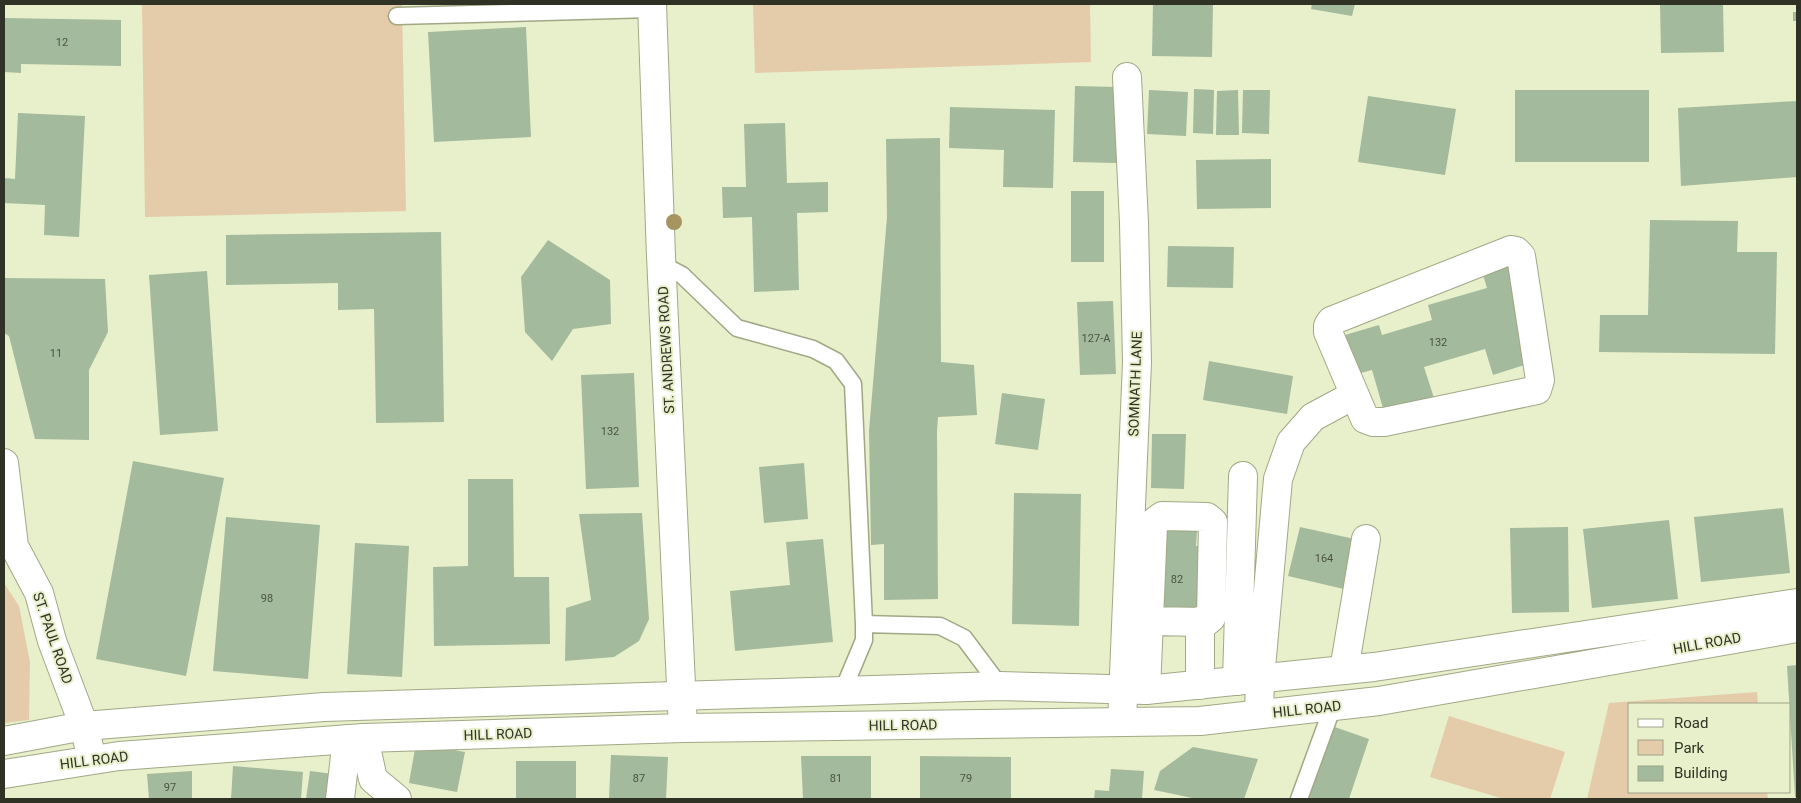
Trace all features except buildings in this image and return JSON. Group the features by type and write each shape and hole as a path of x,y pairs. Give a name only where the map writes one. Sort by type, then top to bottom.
{"street":[{"name":"ST. ANDREWS ROAD","path":"652,6 661,264 683,728"},
{"name":"SOMNATH LANE","path":"1127,77 1134,223 1137,362 1134,690"},
{"path":"1511,250 1516,251 1521,256 1540,380 1537,390 1378,423 1365,418 1354,395 1328,332 1328,326 1331,321 1511,250"},
{"path":"1248,680 1278,479 1291,442 1313,417 1354,395"},
{"name":"ST. PAUL ROAD","path":"4,462 9,544 39,593 52,641 84,726 92,759"},
{"path":"1243,476 1248,680 1259,714"},
{"path":"1122,722 1134,690 1149,621 1153,522 1162,516 1204,517 1213,522 1211,618 1208,622 1149,621"},
{"path":"1344,670 1366,539"},
{"name":"HILL ROAD","path":"4,741 84,726 324,707 1000,686 1134,690 1374,667 1797,603"},
{"path":"1200,622 1200,684"},
{"name":"HILL ROAD","path":"4,774 92,759 355,739 683,728 1200,721 1379,701 1797,628"},
{"path":"1374,667 1379,701"},
{"path":"340,799 355,739"},
{"path":"355,739 373,779 397,799"}],"lane":[{"path":"397,16 652,6"},
{"path":"661,264 682,274 737,328 813,349 836,361 853,384 864,640 843,690"},
{"path":"864,624 940,626 964,638 1000,686"},
{"path":"1299,799 1333,706"}],"green space":[{"path":"142,4 402,4 406,211 145,217"},
{"path":"753,4 1090,4 1091,62 755,73"},
{"path":"4,583 19,606 30,662 29,720 4,723"},
{"path":"1757,692 1758,703 1628,703 1628,793 1767,793 1768,799 1587,799 1609,703"},
{"path":"1449,716 1565,752 1550,799 1504,799 1430,777"}]}
